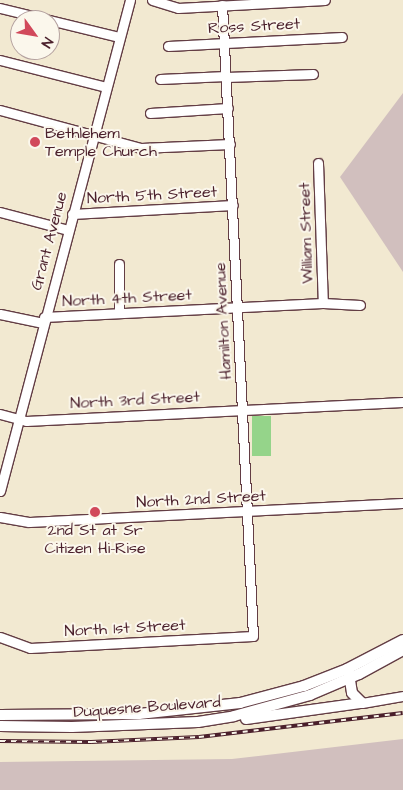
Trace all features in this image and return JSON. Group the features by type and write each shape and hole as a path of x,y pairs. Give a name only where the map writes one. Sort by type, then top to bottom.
{"main road":[{"name":"Duquesne Boulevard","path":"0,715 139,714 186,710 264,698 349,674 403,640"},
{"name":"Duquesne Boulevard","path":"0,726 72,727 198,722 278,705 403,650"},
{"path":"349,674 352,693 362,703"},
{"path":"186,710 189,717 198,722 247,719 362,703"}],"street":[{"name":"Grant Avenue","path":"0,491 72,214 96,136 106,87 130,0"},
{"path":"152,0 178,8 326,0"},
{"name":"Hamilton Avenue","path":"222,5 254,636"},
{"path":"0,8 119,37"},
{"name":"Ross Street","path":"168,46 342,37"},
{"path":"0,60 106,87"},
{"path":"160,79 312,74"},
{"path":"150,113 228,108"},
{"path":"0,110 141,148 230,144"},
{"name":"William Street","path":"318,163 323,303"},
{"name":"North 5th Street","path":"72,214 233,205"},
{"path":"0,212 68,230"},
{"path":"119,264 119,313"},
{"name":"North 4th Street","path":"0,314 44,320 119,313 323,303 360,305"},
{"name":"North 3rd Street","path":"0,414 26,421 403,402"},
{"name":"North 2nd Street","path":"0,517 29,522 403,503"},
{"name":"North 1st Street","path":"0,638 30,648 254,636"},
{"path":"362,703 403,696"}],"shaded area":[{"path":"403,93 403,272 340,177"},
{"path":"403,739 403,790 0,790 0,762 232,759"}],"green space":[{"path":"252,416 271,416 271,456 252,456"}],"railway":[{"path":"0,741 91,742 199,737 403,713"}],"place":[{"name":"Bethlehem Temple Church","path":"35,142"},
{"name":"2nd St at Sr Citizen Hi-Rise","path":"95,512"}]}
